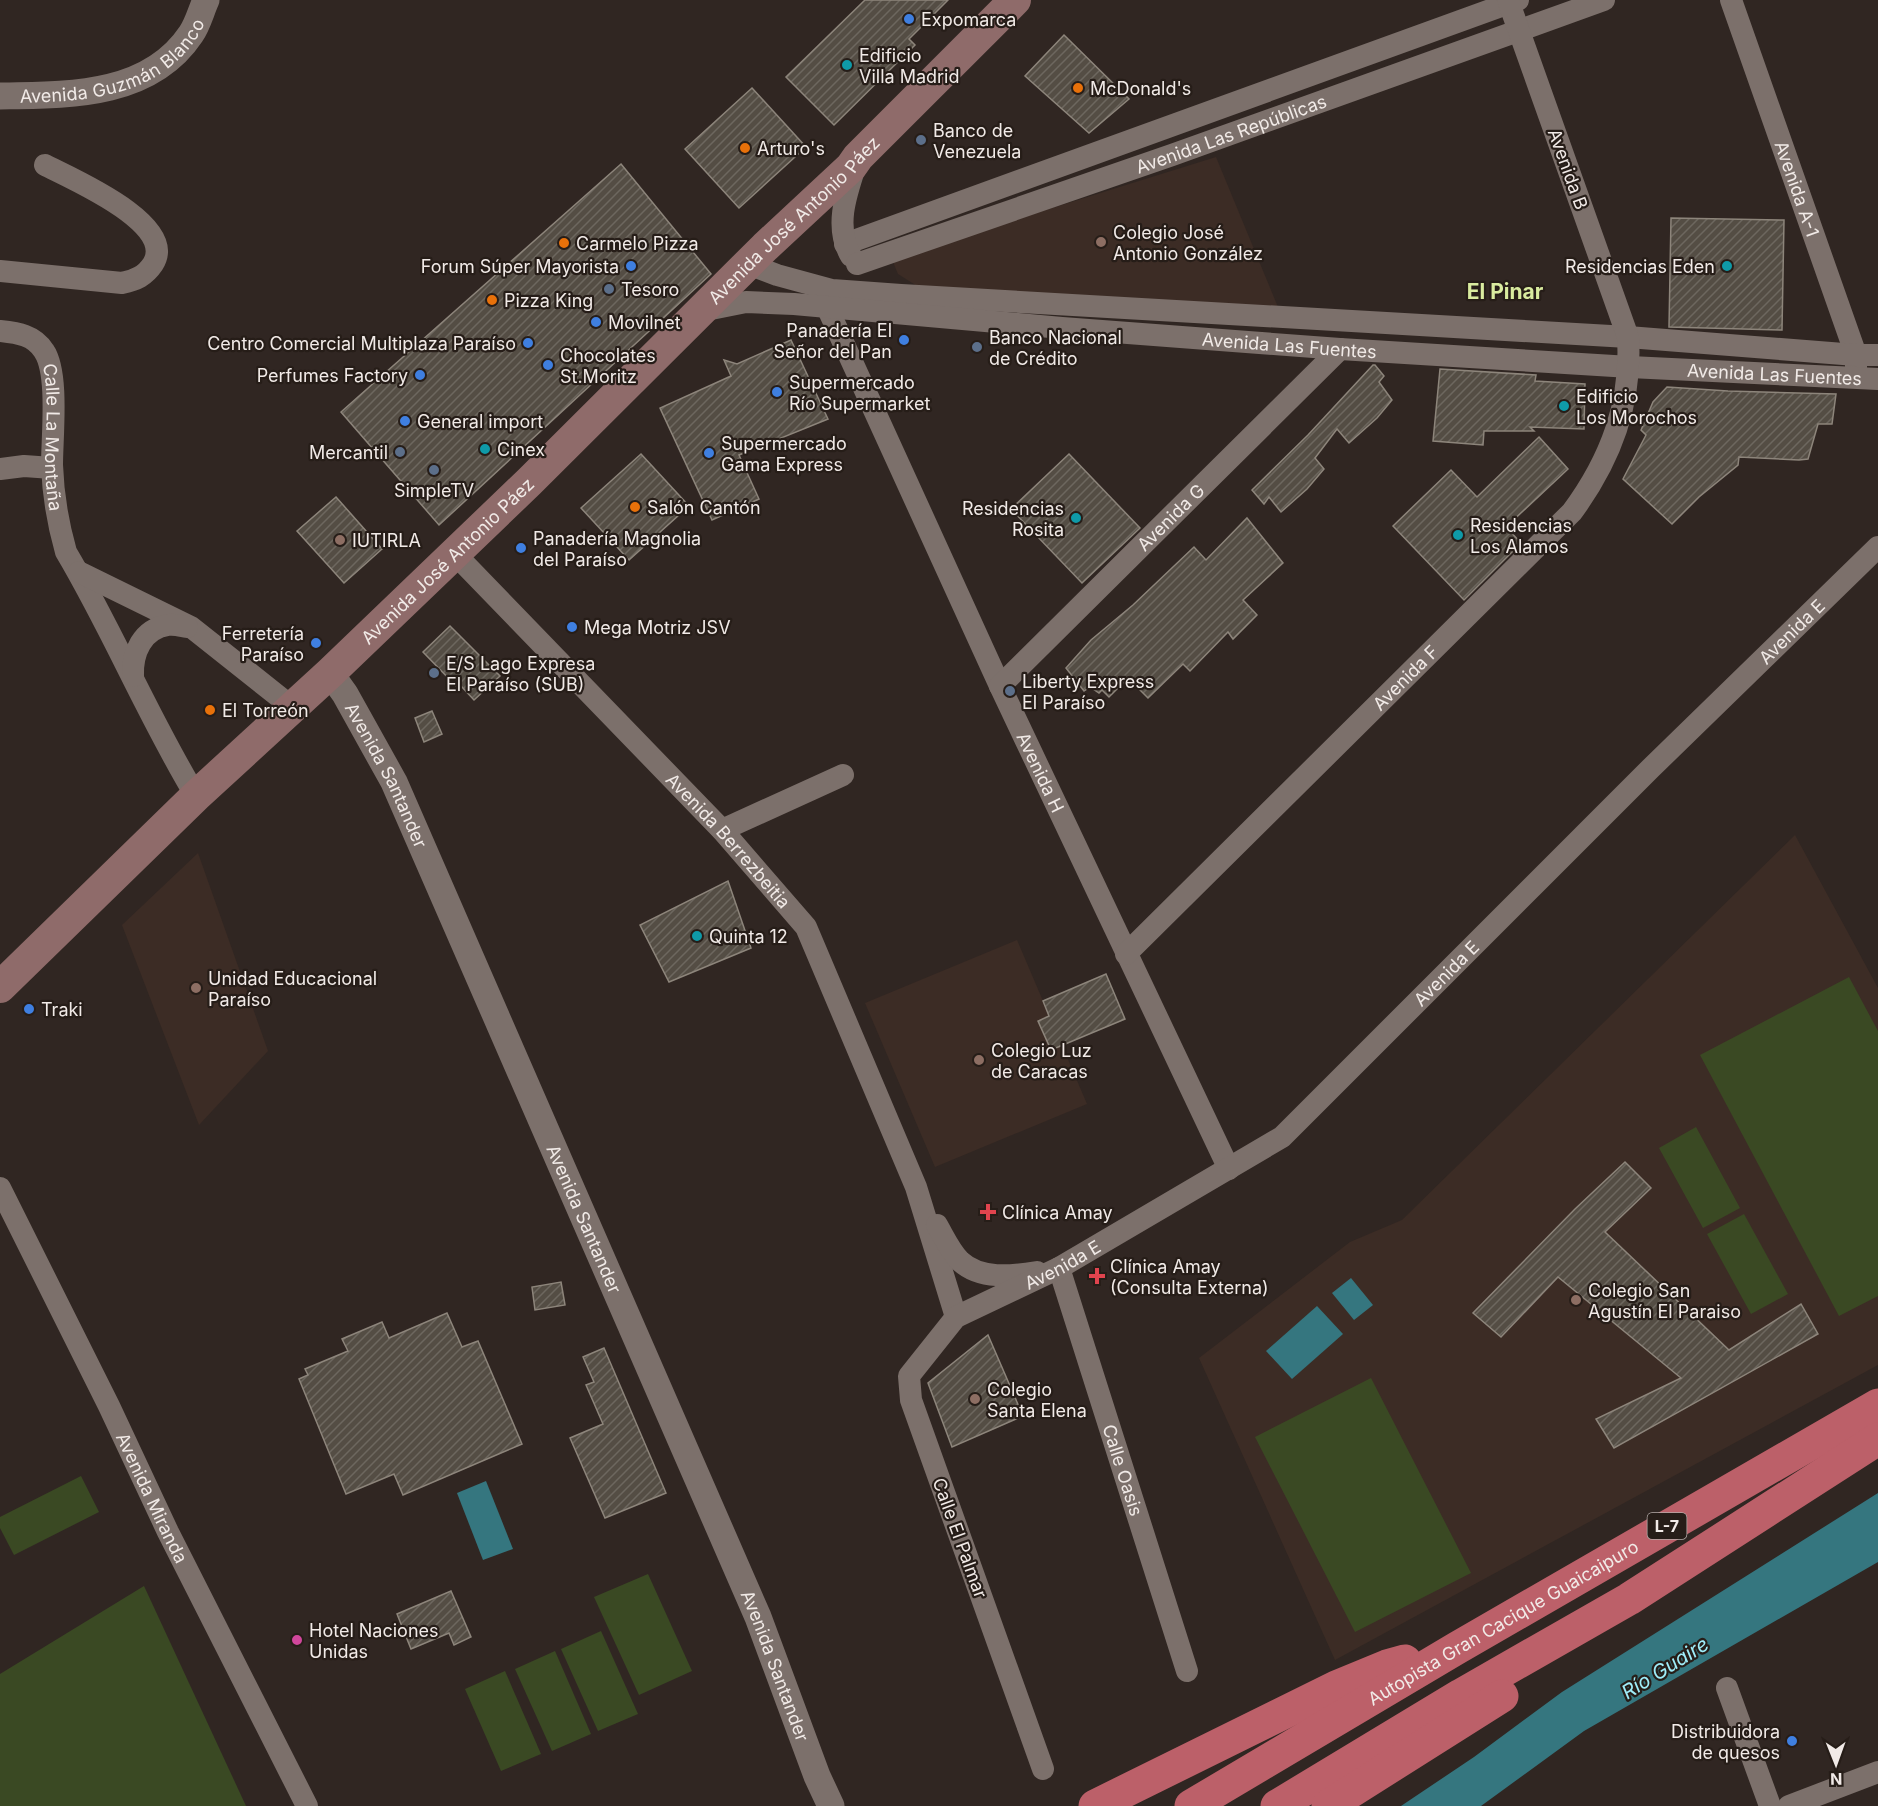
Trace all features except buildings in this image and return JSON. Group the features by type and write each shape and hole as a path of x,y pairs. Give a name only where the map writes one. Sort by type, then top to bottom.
{"highway":[{"name":"Autopista Gran Cacique Guaicaipuro","path":"1191,1806 1456,1648 1878,1405"},
{"name":"L-7","path":"1277,1806 1461,1695 1629,1599 1878,1438"},
{"path":"1328,1806 1568,1652 1629,1599"},
{"path":"1095,1806 1336,1687 1388,1666 1456,1648"}],"main road":[{"name":"Avenida José Antonio Páez","path":"0,987 196,795 330,673 453,552 529,482 748,264 851,167 858,157 1015,0"}],"street":[{"name":"Avenida Guzmán Blanco","path":"0,96 53,95 128,83 150,72 173,56 192,32 206,0"},
{"name":"Avenida Las Repúblicas","path":"857,264 1519,32 1604,0"},
{"name":"Avenida A-1","path":"1731,0 1867,355 1867,379"},
{"name":"Avenida Las Repúblicas","path":"845,244 1512,1"},
{"name":"Avenida B","path":"1512,1 1519,32 1628,337 1630,367"},
{"path":"858,157 843,207 845,244 865,273 881,285 902,295"},
{"path":"0,271 122,283 135,280 148,271 156,258 154,240 144,225 128,210 45,165"},
{"name":"Avenida Las Fuentes","path":"748,264 777,275 832,290 1628,337 1867,355"},
{"name":"Avenida Las Fuentes","path":"701,311 746,302 1340,349 1867,379"},
{"name":"Avenida H","path":"827,307 1000,686 1229,1169"},
{"path":"1340,349 1343,320"},
{"name":"Calle La Montaña","path":"0,331 25,334 37,341 46,353 52,392 52,468 60,530 66,552 196,795"},
{"name":"Avenida G","path":"1000,686 1340,349"},
{"name":"Avenida F","path":"1126,954 1572,512 1589,489 1612,444 1623,405 1630,367"},
{"path":"0,469 24,466 52,468"},
{"name":"Avenida E","path":"956,1317 1059,1268 1282,1137 1651,768 1878,547"},
{"name":"Avenida Berrezbeitia","path":"453,552 722,830 806,927 916,1187 956,1317"},
{"path":"78,572 191,627 292,707"},
{"path":"133,676 133,661 147,634 168,625 191,627"},
{"name":"Avenida Santander","path":"330,673 345,694 394,782 758,1617 817,1776 831,1806"},
{"path":"722,830 843,775"},
{"name":"Avenida Berrezbeitia","path":"916,1187 961,1262 993,1275 1013,1276 1059,1268"},
{"name":"Avenida Miranda","path":"0,1188 110,1406 168,1532 307,1806"},
{"name":"Calle Oasis","path":"1059,1268 1187,1671"},
{"name":"Calle El Palmar","path":"956,1317 909,1376 911,1400 1042,1769"},
{"path":"1726,1688 1770,1806"},
{"path":"1789,1806 1878,1772"}],"shaded area":[{"name":"Colegio José Antonio González","path":"1216,157 1280,312 917,286 898,274 893,262 1010,221"},
{"name":"Colegio San Agustín El Paraiso","path":"1795,835 1878,988 1878,1365 1335,1660 1199,1358 1350,1242 1402,1220"},
{"name":"Unidad Educacional Paraíso","path":"198,853 268,1051 199,1125 122,925"},
{"name":"Colegio Luz de Caracas","path":"1017,940 1087,1104 935,1167 865,1003"}],"green space":[{"path":"1849,977 1878,1031 1878,1296 1839,1316 1700,1055"},
{"path":"1696,1127 1740,1208 1703,1228 1659,1148"},
{"path":"1744,1214 1788,1294 1751,1314 1707,1234"},
{"path":"1371,1378 1471,1573 1355,1632 1255,1437"},
{"path":"81,1476 99,1512 14,1555 0,1528 0,1517"},
{"path":"648,1574 692,1671 639,1695 594,1597"},
{"path":"144,1586 246,1806 0,1806 0,1674"},
{"path":"601,1631 638,1714 598,1731 561,1649"},
{"path":"555,1651 591,1734 552,1751 515,1669"},
{"path":"505,1671 541,1754 501,1771 465,1689"}],"water":[{"path":"1351,1278 1373,1305 1354,1320 1332,1293"},
{"path":"1317,1306 1343,1334 1292,1379 1266,1351"},
{"path":"486,1481 513,1549 483,1560 457,1493"},
{"name":"Río Guaire","path":"1878,1493 1878,1562 1584,1731 1481,1806 1401,1806 1474,1757 1562,1692"}],"place":[{"name":"Expomarca","path":"909,19"},
{"name":"Edificio Villa Madrid","path":"847,65"},
{"name":"McDonald's","path":"1078,88"},
{"name":"Banco de Venezuela","path":"921,140"},
{"name":"Arturo's","path":"745,148"},
{"name":"Colegio José Antonio González","path":"1101,242"},
{"name":"Carmelo Pizza","path":"564,243"},
{"name":"Forum Súper Mayorista","path":"631,266"},
{"name":"Residencias Eden","path":"1727,266"},
{"name":"Tesoro","path":"609,289"},
{"name":"Pizza King","path":"492,300"},
{"name":"Movilnet","path":"596,322"},
{"name":"Panadería El Señor del Pan","path":"904,340"},
{"name":"Centro Comercial Multiplaza Paraíso","path":"528,343"},
{"name":"Banco Nacional de Crédito","path":"977,347"},
{"name":"Chocolates St.Moritz","path":"548,365"},
{"name":"Perfumes Factory","path":"420,375"},
{"name":"Supermercado Río Supermarket","path":"777,392"},
{"name":"Edificio Los Morochos","path":"1564,406"},
{"name":"General import","path":"405,421"},
{"name":"Cinex","path":"485,449"},
{"name":"Mercantil","path":"400,452"},
{"name":"Supermercado Gama Express","path":"709,453"},
{"name":"SimpleTV","path":"434,470"},
{"name":"Salón Cantón","path":"635,507"},
{"name":"Residencias Rosita","path":"1076,518"},
{"name":"Residencias Los Alamos","path":"1458,535"},
{"name":"IUTIRLA","path":"340,540"},
{"name":"Panadería Magnolia del Paraíso","path":"521,548"},
{"name":"Mega Motriz JSV","path":"572,627"},
{"name":"Ferretería Paraíso","path":"316,643"},
{"name":"E/S Lago Expresa El Paraíso (SUB)","path":"434,673"},
{"name":"Liberty Express El Paraíso","path":"1010,691"},
{"name":"El Torreón","path":"210,710"},
{"name":"Quinta 12","path":"697,936"},
{"name":"Unidad Educacional Paraíso","path":"196,988"},
{"name":"Traki","path":"29,1009"},
{"name":"Colegio Luz de Caracas","path":"979,1060"},
{"name":"Clínica Amay","path":"988,1212"},
{"name":"Clínica Amay (Consulta Externa)","path":"1097,1276"},
{"name":"Colegio San Agustín El Paraiso","path":"1576,1300"},
{"name":"Colegio Santa Elena","path":"975,1399"},
{"name":"Hotel Naciones Unidas","path":"297,1640"},
{"name":"Distribuidora de quesos","path":"1792,1741"}],"district":[{"name":"El Pinar","path":"1505,291"}]}
